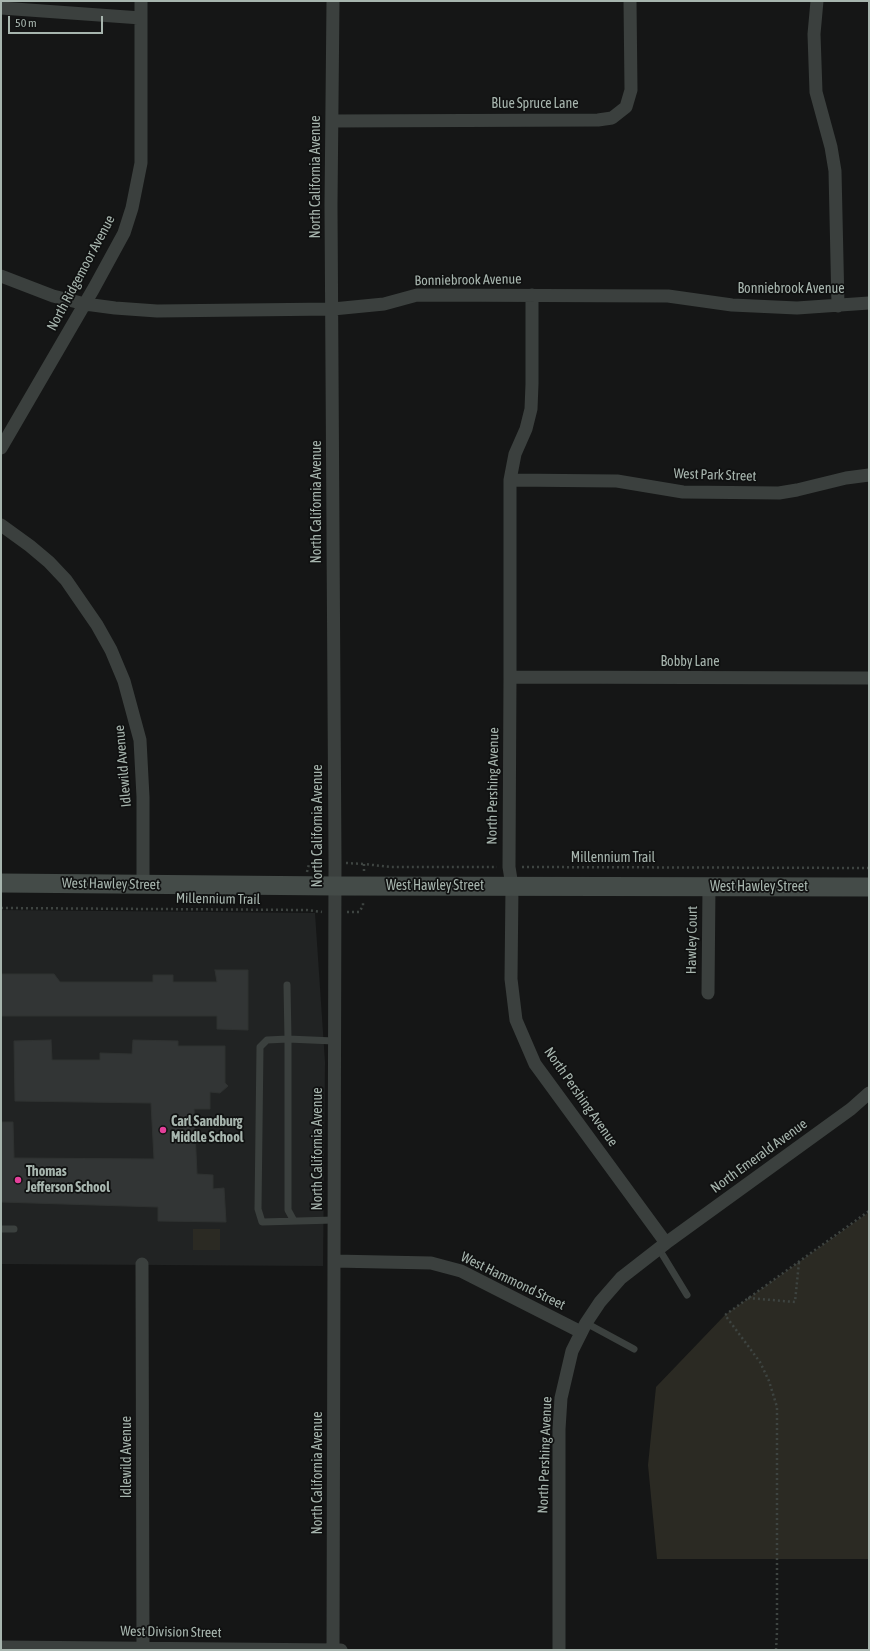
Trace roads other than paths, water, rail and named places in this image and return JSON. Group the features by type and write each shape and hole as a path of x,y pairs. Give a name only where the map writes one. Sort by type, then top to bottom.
{"street":[{"name":"North Ridgemoor Avenue","path":"1,448 85,304 124,233 132,208 139,180 141,163 141,1"},
{"name":"North California Avenue","path":"333,1 332,121 335,886 333,1650"},
{"name":"Blue Spruce Lane","path":"332,121 598,120 612,118 626,107 631,90 630,1"},
{"path":"817,1 814,34 816,92 831,147 835,171 838,306"},
{"path":"1,8 141,18"},
{"name":"Bonniebrook Avenue","path":"1,276 53,296 85,304 157,311 333,309 384,304 418,295 668,296 732,305 797,308 869,303"},
{"name":"North Pershing Avenue","path":"532,295 531,409 526,429 515,454 510,480 509,867 512,886 511,979 516,1020 535,1064 662,1246 621,1278 600,1302 584,1327 572,1351 561,1398 559,1429 559,1650"},
{"name":"West Park Street","path":"510,480 618,481 684,492 779,493 846,478 869,475"},
{"name":"Idlewild Avenue","path":"1,525 49,562 66,580 98,625 111,650 124,681 140,740 144,797 143,884"},
{"name":"Bobby Lane","path":"510,677 869,678"},
{"name":"West Hawley Street","path":"1,883 335,886 869,887"},
{"name":"Hawley Court","path":"708,993 709,886"},
{"name":"North Emerald Avenue","path":"662,1246 851,1109 869,1093"},
{"name":"West Hammond Street","path":"334,1261 431,1263 460,1271 584,1327"},
{"name":"Idlewild Avenue","path":"142,1264 144,1649"},
{"name":"West Division Street","path":"1,1647 342,1650"}],"lane":[{"path":"287,985 288,1210 294,1221"},
{"path":"334,1041 288,1039 267,1040 260,1047 258,1209 262,1222 334,1220"},
{"path":"1,1229 14,1229"},
{"path":"662,1246 687,1294"},
{"path":"584,1327 634,1349"}],"place":[{"name":"Carl Sandburg Middle School","path":"163,1130"},
{"name":"Thomas Jefferson School","path":"18,1180"}]}
